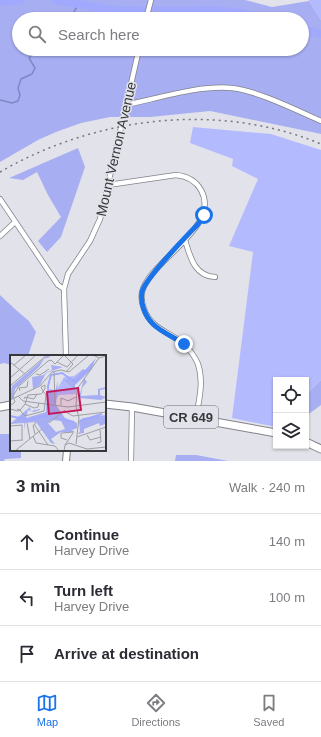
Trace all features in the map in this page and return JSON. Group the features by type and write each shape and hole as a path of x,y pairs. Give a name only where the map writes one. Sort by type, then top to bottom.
{"main road":[{"name":"CR 649","path":"106,404 132,407 273,432"},
{"path":"0,407 10,405"},
{"path":"309,443 321,449"}],"street":[{"path":"148,12 151,0"},
{"name":"Mount Vernon Avenue","path":"64,289 68,274 96,230 104,208 138,56"},
{"path":"126,105 192,91 215,88 232,88 258,95 321,121"},
{"path":"108,186 176,175 190,179 198,185 201,190 204,199 204,215 185,240 151,276 142,291 142,299 146,314 153,324 184,344 196,360 201,382 196,418"},
{"path":"0,199 58,285 64,289 66,355"},
{"path":"0,236 15,222"},
{"path":"185,240 196,269 204,275 215,277"},
{"path":"131,461 132,407"},
{"path":"66,461 67,451"}],"shaded area":[{"path":"0,0 245,0 272,7 309,1 321,20 321,134 210,111 150,117 110,117 81,123 38,140 0,162"},
{"path":"321,0 321,20 309,1"},
{"path":"193,127 271,134 321,150 321,380 309,392 309,377 273,377 273,426 232,418 253,252 229,246 258,179 232,166 233,159 190,143"},
{"path":"78,148 85,167 61,237 47,252 38,241 61,217 37,172 23,180 9,178"},
{"path":"0,295 29,321 36,332 28,355 10,355 10,365 4,363 0,364"},
{"path":"321,380 321,405 309,414 309,413 309,392"},
{"path":"0,434 10,434 10,451 21,451 21,458 5,459 4,461 0,461"},
{"path":"176,455 196,455 228,461 175,461"}],"waterway":[{"path":"0,2 20,0"},
{"path":"55,0 114,10 207,10 237,12"},
{"path":"74,12 79,4"},
{"path":"309,31 321,34"},
{"path":"0,100 12,103 18,101 20,95 18,88 21,79 32,74 35,68 29,58 31,56"}],"railway":[{"path":"0,172 37,153 76,138 116,128 157,121 199,119 240,122 281,131 321,144"}],"route":[{"path":"184,344 159,329 150,321 143,307 142,291 151,276 185,240 204,215"}]}
